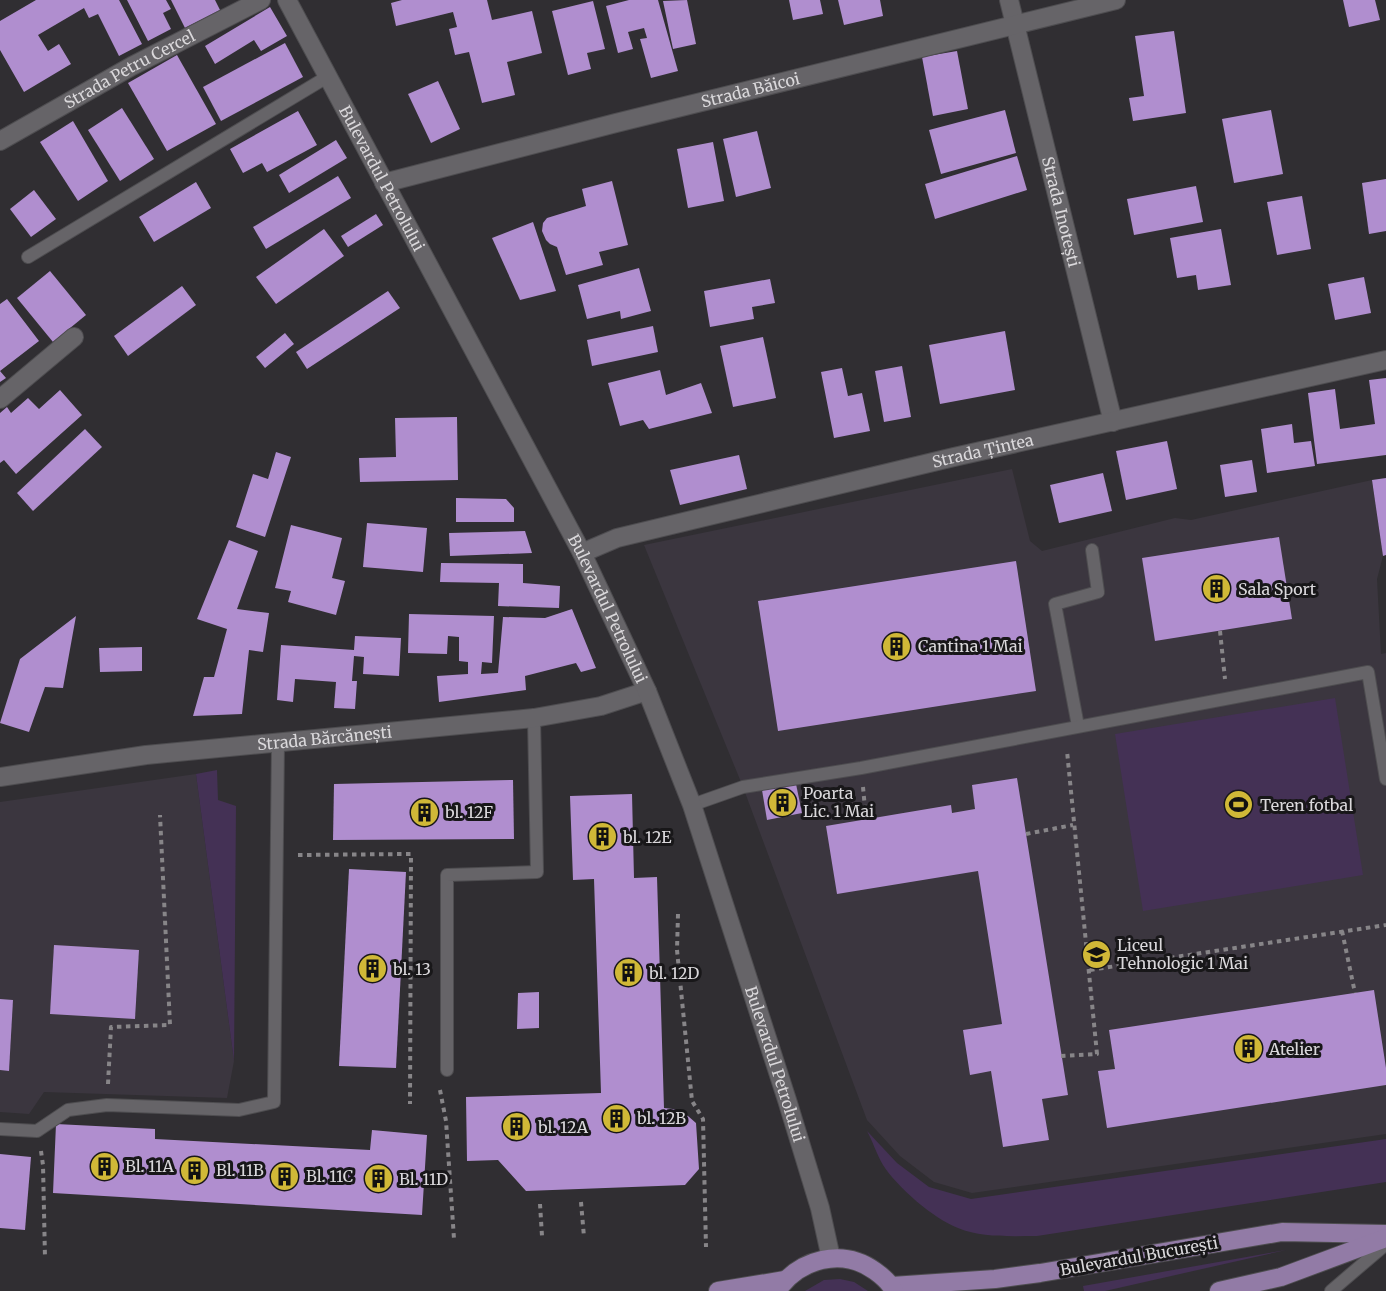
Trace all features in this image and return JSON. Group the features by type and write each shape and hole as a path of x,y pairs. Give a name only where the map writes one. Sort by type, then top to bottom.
{"main road":[{"name":"Bulevardul București","path":"893,1289 1040,1273 1282,1232 1386,1236"},
{"name":"Bulevardul București","path":"1219,1291 1281,1277 1386,1236"},
{"path":"718,1291 781,1286 798,1269 831,1258 847,1259 867,1266 881,1275 893,1289"}],"street":[{"name":"Strada Petru Cercel","path":"0,141 132,66 261,0"},
{"name":"Bulevardul Petrolului","path":"286,0 582,553 647,691 692,805 788,1101 820,1208 831,1258"},
{"name":"Strada Inotești","path":"1009,0 1113,422"},
{"name":"Strada Băicoi","path":"384,183 627,120 1116,0"},
{"path":"0,399 74,337"},
{"name":"Strada Țintea","path":"582,553 629,536 954,457 1386,360"},
{"name":"Strada Bărcănești","path":"0,777 112,759 534,718 601,706 647,691"}],"lane":[{"path":"28,257 327,77"},
{"path":"1078,726 1055,604 1098,592 1092,550"},
{"path":"692,805 743,787 861,768 1368,672 1386,779"},
{"path":"447,1070 447,875 537,872 534,718"},
{"path":"0,1129 37,1131 68,1110 107,1105 239,1110 274,1102 278,742"},
{"path":"1331,1291 1386,1244"}],"path":[{"path":"1220,631 1227,697"},
{"path":"1061,1056 1097,1053 1065,729"},
{"path":"861,768 866,819"},
{"path":"107,1105 111,1027 170,1026 160,815"},
{"path":"1026,834 1073,825"},
{"path":"277,855 411,854 410,1104"},
{"path":"678,914 677,950 692,1101 703,1119 706,1247"},
{"path":"1090,970 1386,925"},
{"path":"1342,931 1355,993"},
{"path":"440,1089 446,1121 454,1239"},
{"path":"37,1131 44,1164 45,1258"},
{"path":"581,1202 584,1237"},
{"path":"540,1204 542,1236"}],"shaded area":[{"name":"Liceul Tehnologic 1 Mai","path":"1012,469 1030,541 1042,551 1175,518 1191,520 1372,480 1383,556 1377,579 1381,654 1386,653 1386,1134 972,1193 934,1182 900,1156 867,1120 743,787 644,545"},
{"name":"Teren fotbal","path":"1335,698 1363,875 1143,911 1115,734"},
{"path":"217,770 218,800 236,806 234,1061 196,774"},
{"path":"196,774 234,1061 227,1098 44,1092 29,1114 0,1112 0,802"},
{"path":"867,1131 897,1163 929,1187 971,1199 1386,1139 1386,1182 1037,1236 987,1235 948,1224 917,1201 889,1174"},
{"path":"1286,1250 1105,1291 1084,1291 1083,1286"},
{"path":"840,1279 854,1282 868,1291 805,1291 824,1280"}],"building":[{"path":"36,0 119,0 142,44 119,56 98,14 89,18 84,8 38,35 48,51 59,44 71,64 24,92 0,50 0,21"},
{"path":"127,0 166,0 171,9 163,13 171,29 148,41"},
{"path":"171,0 215,0 220,10 185,28"},
{"path":"402,0 487,0 492,20 532,11 542,53 507,62 515,95 482,103 469,52 455,55 449,29 457,27 453,12 396,26 391,3"},
{"path":"629,0 658,0 678,71 651,78 640,39 647,38 644,28 628,32 633,49 618,53 606,6"},
{"path":"687,0 696,44 673,49 663,1"},
{"path":"789,0 820,0 823,14 793,20"},
{"path":"838,0 880,0 883,16 844,25"},
{"path":"1343,0 1375,0 1380,20 1349,27"},
{"path":"593,1 605,49 587,53 591,69 568,75 552,11"},
{"path":"270,7 287,36 261,51 254,40 215,64 205,46"},
{"path":"1174,31 1186,113 1133,121 1129,98 1144,96 1135,36"},
{"path":"285,43 303,77 221,121 203,87"},
{"path":"957,51 968,109 933,116 922,57"},
{"path":"177,55 216,124 167,151 128,83"},
{"path":"438,81 460,129 431,143 408,94"},
{"path":"122,108 154,159 120,181 88,130"},
{"path":"1005,110 1016,153 941,174 929,130"},
{"path":"1271,110 1283,174 1234,183 1222,119"},
{"path":"298,111 317,145 267,172 262,163 243,173 230,149"},
{"path":"73,121 108,181 78,201 40,142"},
{"path":"757,131 771,188 736,197 723,139"},
{"path":"336,140 347,158 289,193 279,175"},
{"path":"713,142 724,201 688,208 677,149"},
{"path":"1017,156 1027,190 935,219 925,184"},
{"path":"338,176 351,198 266,249 253,227"},
{"path":"1386,179 1386,231 1369,234 1362,183"},
{"path":"612,181 628,245 599,252 603,265 566,275 557,247 546,240 542,231 543,223 547,218 586,206 582,189"},
{"path":"196,182 211,208 154,242 139,217"},
{"path":"1196,186 1203,222 1134,235 1127,199"},
{"path":"34,190 56,219 31,237 10,209"},
{"path":"1302,196 1311,249 1277,255 1267,202"},
{"path":"376,214 383,225 348,247 341,236"},
{"path":"533,222 556,291 520,300 492,238"},
{"path":"324,229 344,256 276,304 256,277"},
{"path":"1221,229 1231,285 1198,290 1196,275 1177,278 1170,238"},
{"path":"639,268 651,311 621,319 620,311 587,319 578,285"},
{"path":"50,271 86,315 53,342 17,298"},
{"path":"1364,277 1371,313 1335,320 1328,284"},
{"path":"770,279 775,303 752,307 754,319 710,327 704,291"},
{"path":"182,286 196,305 128,356 114,336"},
{"path":"388,291 400,308 307,369 296,352"},
{"path":"7,299 39,341 0,371 0,304"},
{"path":"653,326 658,352 592,366 587,340"},
{"path":"1005,331 1015,390 940,404 929,345"},
{"path":"285,333 294,344 265,368 256,357"},
{"path":"763,337 776,398 733,407 720,346"},
{"path":"902,366 911,417 884,422 875,371"},
{"path":"842,368 848,396 862,393 870,431 834,438 821,372"},
{"path":"660,370 666,395 701,383 712,413 649,429 643,420 620,426 608,383"},
{"path":"0,371 6,378 0,382"},
{"path":"1386,378 1386,455 1317,464 1308,393 1335,389 1340,429 1375,424 1369,380"},
{"path":"60,390 82,415 16,474 4,460 0,463 0,413 7,407 11,413 28,398 39,409"},
{"path":"457,417 458,480 360,482 359,458 396,457 395,418"},
{"path":"1292,424 1294,443 1311,441 1315,466 1267,473 1261,429"},
{"path":"85,429 102,447 33,511 17,493"},
{"path":"1167,441 1177,489 1126,500 1116,451"},
{"path":"276,452 291,457 265,537 236,527 253,474 268,479"},
{"path":"739,455 747,489 680,505 670,470"},
{"path":"1252,460 1257,492 1225,497 1220,465"},
{"path":"1103,473 1112,511 1059,523 1050,485"},
{"path":"1386,478 1386,555 1383,556 1372,480"},
{"path":"456,498 506,499 514,508 514,522 456,522"},
{"path":"367,523 427,528 423,572 363,567"},
{"path":"291,525 342,538 332,578 345,581 336,615 288,602 291,591 275,588"},
{"path":"525,531 532,553 450,556 449,533"},
{"name":"Sala Sport","path":"1279,537 1292,619 1155,641 1142,558"},
{"path":"229,540 258,551 237,609 269,613 263,652 249,650 242,714 193,716 204,677 214,677 227,629 197,619"},
{"name":"Cantina 1 Mai","path":"1016,561 1036,691 778,731 758,601"},
{"path":"441,563 523,564 523,583 560,586 559,608 498,606 499,583 440,582"},
{"path":"572,609 596,668 581,672 576,663 525,676 526,690 439,702 437,676 468,674 468,662 459,661 459,637 448,636 447,654 408,653 409,614 494,616 492,663 482,662 481,674 498,673 503,617 545,618"},
{"path":"76,616 63,688 45,687 29,732 0,723 20,659"},
{"path":"355,636 401,638 399,676 363,674 364,657 354,656 352,681 357,681 355,709 334,708 336,682 295,679 293,702 277,700 281,645 354,650"},
{"path":"142,647 142,671 100,672 99,648"},
{"path":"1017,778 1068,1095 1042,1099 1049,1140 1003,1147 991,1071 970,1075 963,1030 1002,1024 978,871 837,894 826,826 951,805 952,813 975,809 972,785"},
{"name":"bl. 12F","path":"513,780 514,839 333,840 334,784"},
{"name":"Poarta Lic. 1 Mai","path":"796,784 802,813 767,820 762,790"},
{"path":"632,794 634,878 657,877 664,1108 681,1110 696,1123 699,1169 685,1185 526,1191 498,1160 467,1161 466,1097 601,1093 594,879 573,880 570,796"},
{"name":"bl. 13","path":"349,869 406,872 396,1068 339,1066"},
{"path":"54,945 139,950 135,1019 50,1014"},
{"name":"Atelier","path":"1374,990 1386,1068 1386,1085 1107,1128 1098,1071 1115,1069 1109,1030"},
{"path":"539,992 539,1028 517,1029 518,993"},
{"path":"0,999 13,1000 9,1071 0,1070"},
{"path":"56,1124 155,1129 155,1139 370,1150 372,1130 427,1135 422,1215 53,1193"},
{"path":"0,1154 31,1157 25,1230 0,1228"}],"place":[{"name":"Sala Sport","path":"1217,589"},
{"name":"Cantina 1 Mai","path":"897,646"},
{"name":"Poarta Lic. 1 Mai","path":"782,802"},
{"name":"Teren fotbal","path":"1239,805"},
{"name":"bl. 12F","path":"424,812"},
{"name":"bl. 12E","path":"602,837"},
{"name":"Liceul Tehnologic 1 Mai","path":"1096,954"},
{"name":"bl. 13","path":"372,969"},
{"name":"bl. 12D","path":"628,973"},
{"name":"Atelier","path":"1248,1049"},
{"name":"bl. 12B","path":"616,1118"},
{"name":"bl. 12A","path":"517,1127"},
{"name":"Bl. 11A","path":"104,1166"},
{"name":"Bl. 11B","path":"195,1170"},
{"name":"Bl. 11C","path":"285,1176"},
{"name":"Bl. 11D","path":"378,1179"}]}
